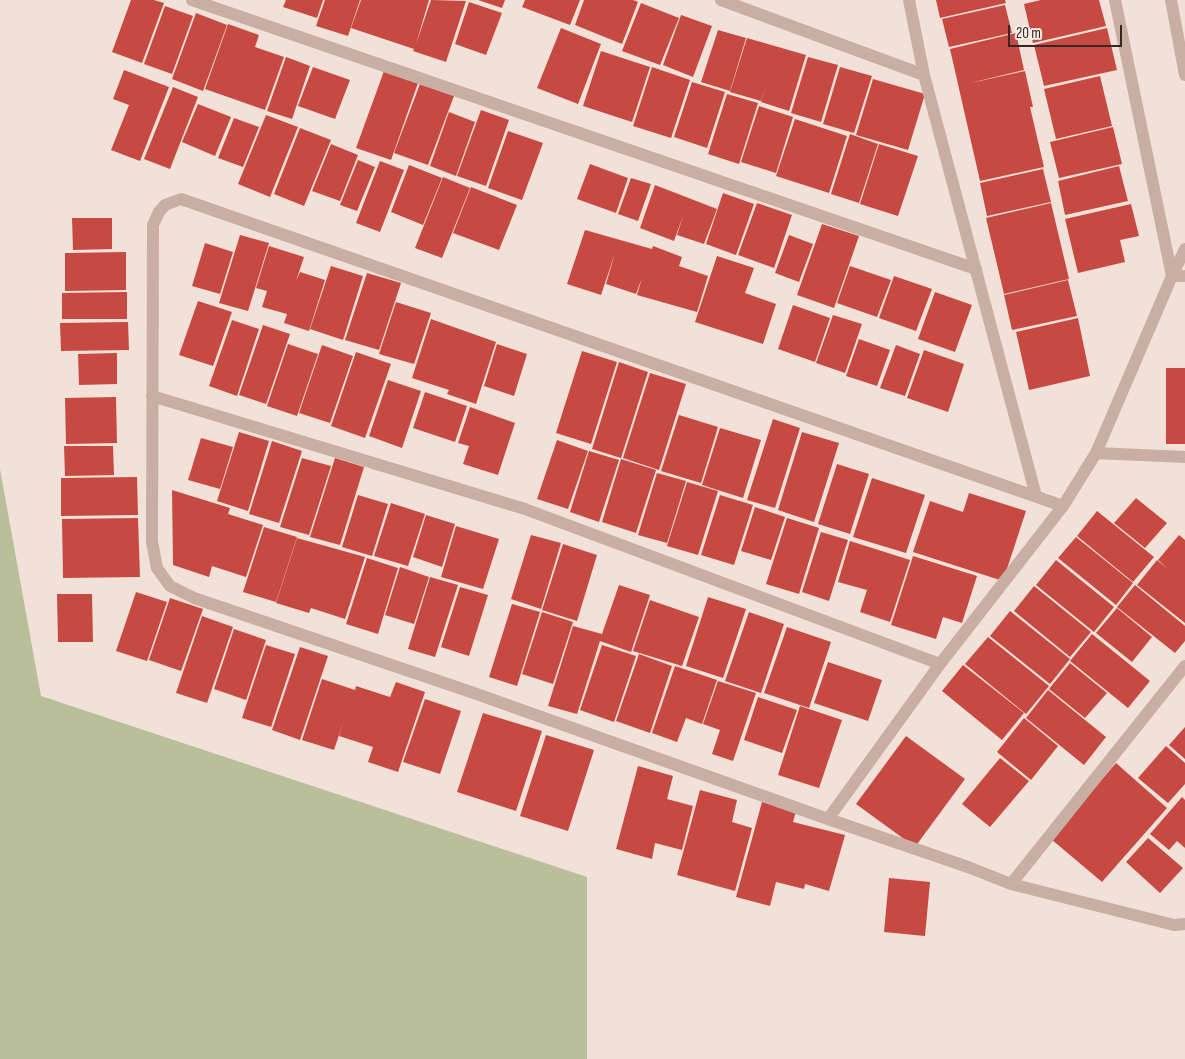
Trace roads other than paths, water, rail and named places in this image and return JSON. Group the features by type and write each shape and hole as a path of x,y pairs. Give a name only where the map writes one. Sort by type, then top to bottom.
{"street":[{"path":"192,0 976,269"},
{"path":"721,0 924,75"},
{"path":"909,0 924,75 1036,496"},
{"path":"1115,0 1172,276"},
{"path":"1171,0 1185,75"},
{"path":"1063,506 180,199 165,205 159,212 154,225 152,542 157,568 170,586 194,598 471,692 968,867 1011,884 1174,925 1185,924"},
{"path":"828,819 940,664 1063,506 1096,453 1185,249"},
{"path":"1172,276 1185,276"},
{"path":"152,396 526,509 940,664"},
{"path":"1096,453 1185,457"},
{"path":"1011,884 1185,666"}]}
